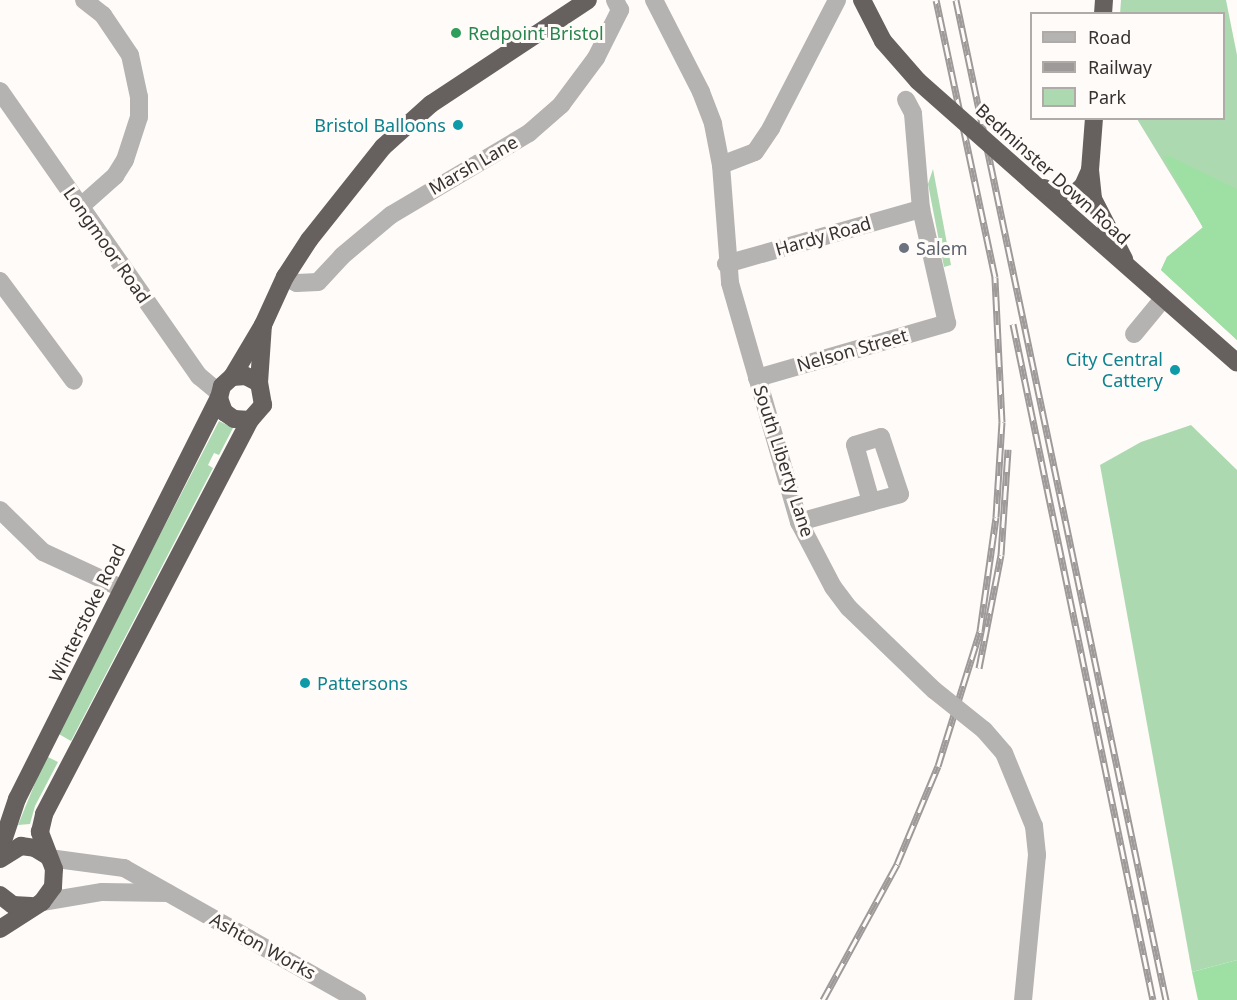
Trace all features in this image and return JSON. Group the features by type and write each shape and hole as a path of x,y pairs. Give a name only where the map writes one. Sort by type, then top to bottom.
{"highway":[{"name":"Winterstoke Road","path":"0,850 17,799 219,395 263,325 285,277 309,240 390,140 431,104 588,0"},
{"name":"Bedminster Down Road","path":"862,0 883,41 918,81 1140,280 1237,363"},
{"path":"1094,120 1090,170 1098,213 1140,280"},
{"path":"1032,182 1067,196 1079,192 1090,170"},
{"name":"Winterstoke Road","path":"36,904 54,881 40,832 44,814 250,420 263,405 259,383 263,325"},
{"path":"232,377 246,376 259,383"},
{"path":"219,395 230,417 250,420"},
{"path":"0,859 21,846 35,848 47,857"},
{"path":"0,895 13,905 36,904"},
{"path":"0,929 36,904"}],"street":[{"path":"80,207 115,176 125,160 139,117 139,97 130,55 103,15 84,0"},
{"name":"Marsh Lane","path":"285,277 297,283 318,282 342,256 391,214 529,133 561,105 596,58 620,10 615,0"},
{"name":"South Liberty Lane","path":"654,0 701,92 721,165 726,264 799,522 833,587 849,608 934,690 984,730 1004,753 1034,826 1036,855 1023,1000"},
{"path":"721,165 755,152 771,128 837,0"},
{"path":"906,100 913,113 921,209"},
{"name":"Longmoor Road","path":"3,103 80,207 199,376 219,395"},
{"name":"Hardy Road","path":"726,264 921,209"},
{"name":"Nelson Street","path":"757,378 947,323 921,209"},
{"path":"0,281 74,381"},
{"path":"1134,334 1163,299"},
{"path":"799,522 871,502"},
{"path":"0,510 43,552 123,589"},
{"name":"Ashton Works","path":"47,857 124,868 357,1000"},
{"name":"Ashton Works","path":"36,904 102,892 168,893"}],"green space":[{"path":"1121,0 1226,0 1237,55 1237,340 1161,270 1167,257 1203,227 1138,120 1225,120 1225,12 1120,12"},
{"path":"1169,156 1237,189 1237,340 1161,270 1167,257 1203,228 1164,157"},
{"path":"933,169 951,265 944,267 928,184"},
{"path":"219,421 233,428 219,455 214,453 208,465 213,468 71,741 57,733"},
{"path":"1191,425 1237,470 1237,960 1192,972 1100,465 1141,442"},
{"path":"46,756 58,762 35,806 30,824 18,825"},
{"path":"1237,960 1237,1000 1198,1000 1192,972"}],"railway":[{"path":"823,1000 897,864 938,766 980,631 996,517 1002,422 995,277 936,0"},
{"path":"956,0 1166,1000"},
{"path":"1013,324 1153,1000"},
{"path":"979,668 1001,555 1008,449"}],"place":[{"name":"Redpoint Bristol","path":"456,33"},
{"name":"Bristol Balloons","path":"458,125"},
{"name":"Salem","path":"904,248"},
{"name":"City Central Cattery","path":"1175,370"},
{"name":"Pattersons","path":"305,683"}]}
